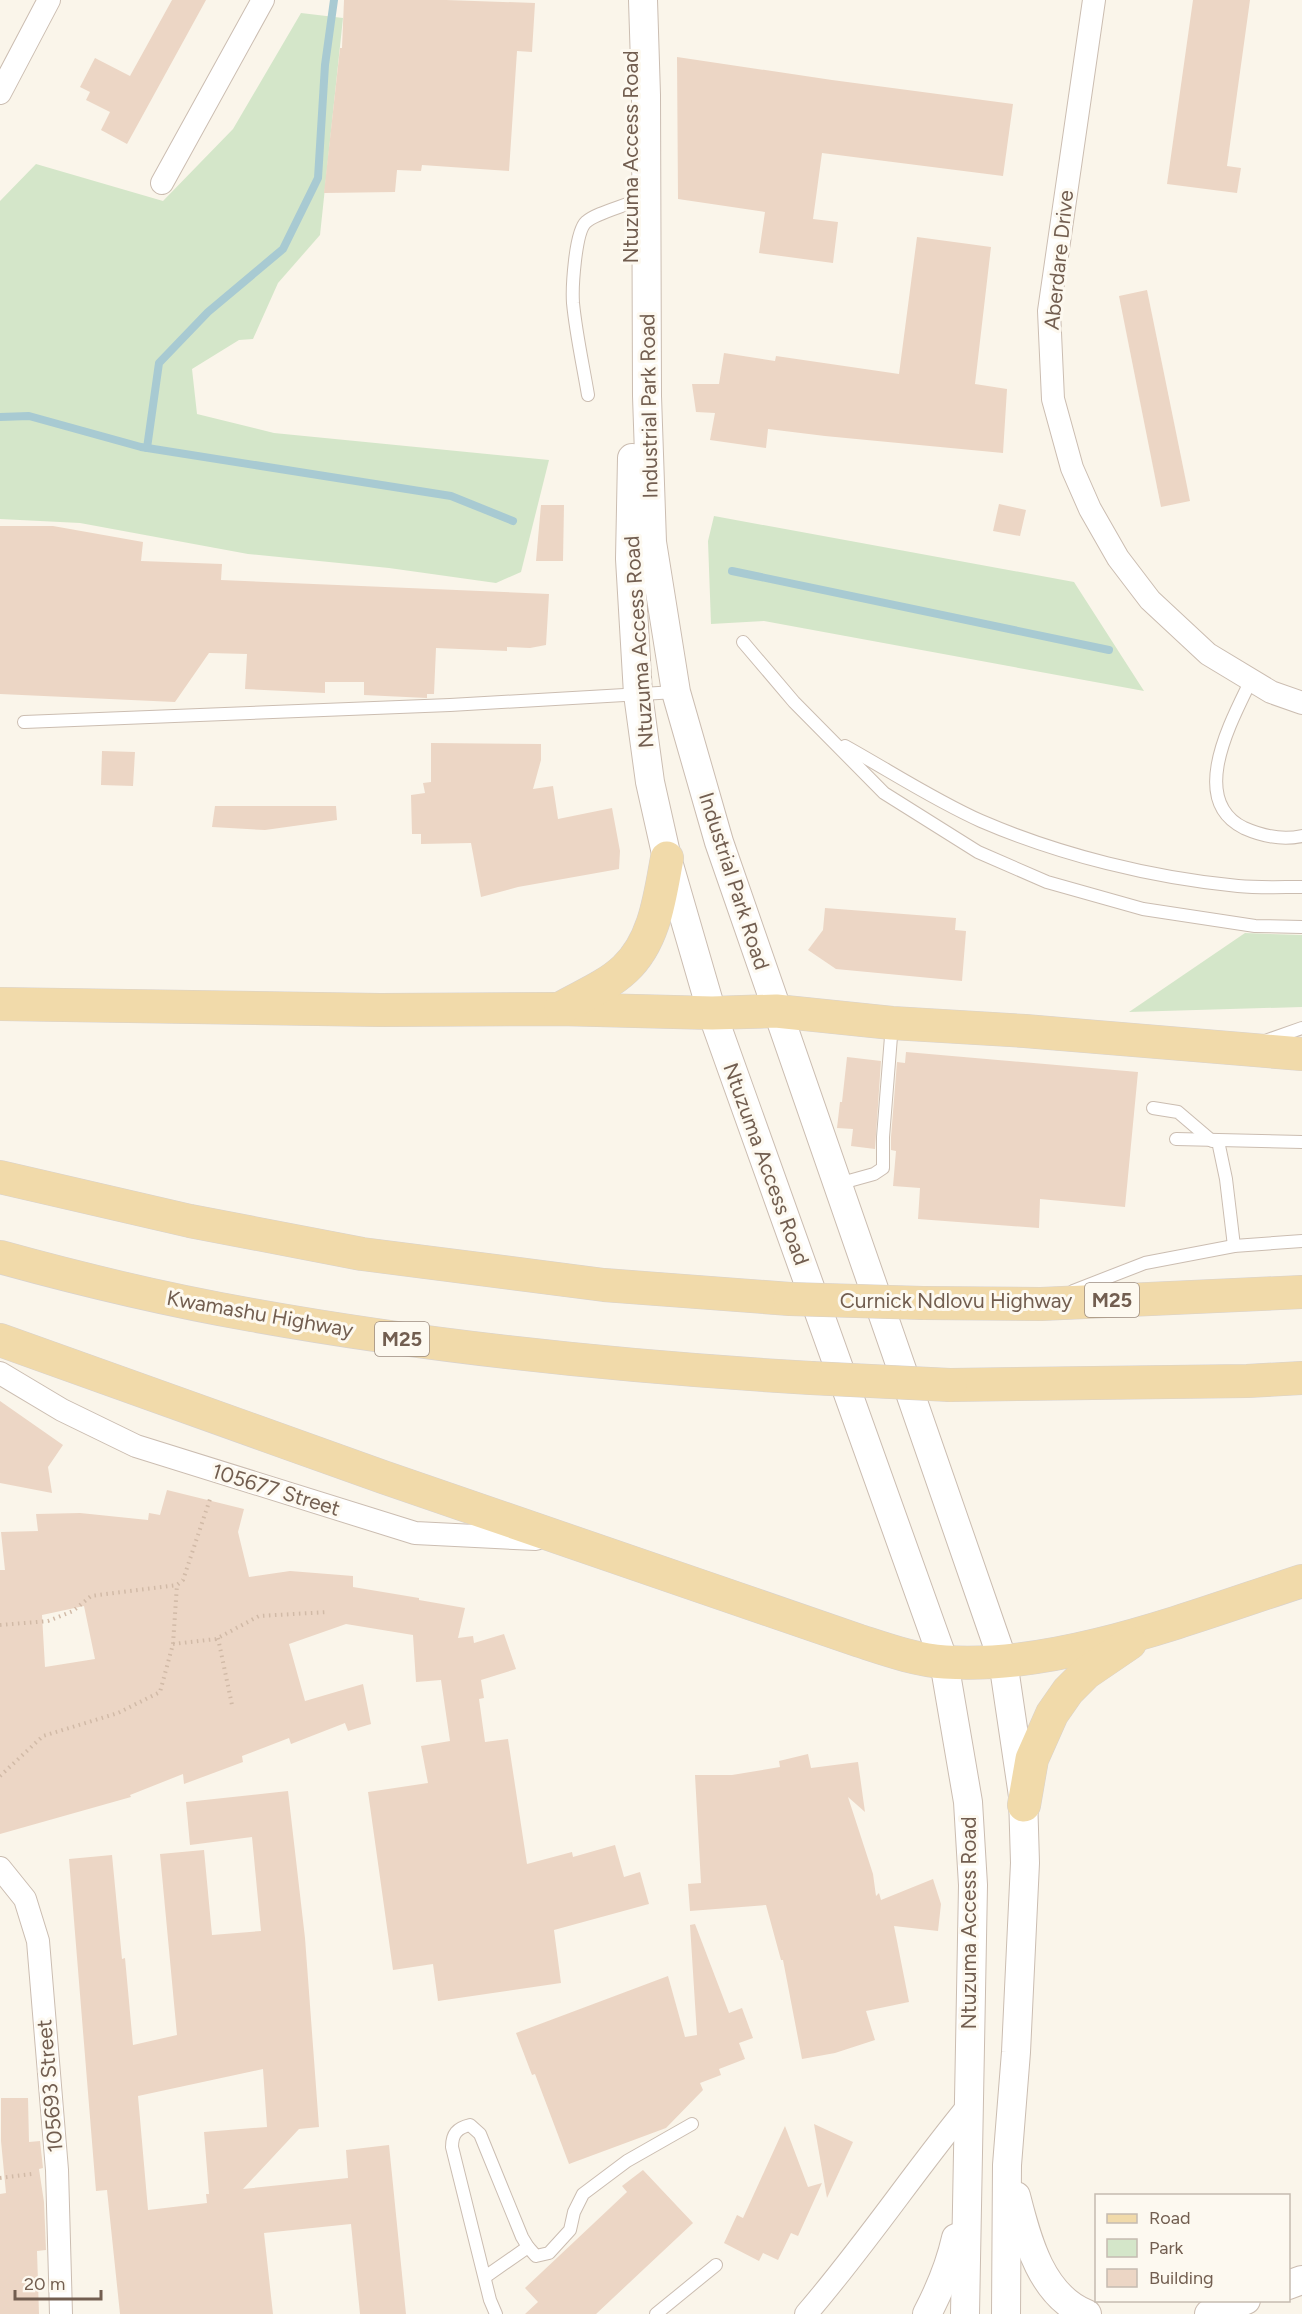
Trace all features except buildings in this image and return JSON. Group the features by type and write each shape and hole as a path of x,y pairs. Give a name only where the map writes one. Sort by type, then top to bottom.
{"main road":[{"path":"560,1009 626,969 643,945 654,921 667,858"},
{"path":"0,1004 380,1010 776,1011 892,1023 1302,1054"},
{"name":"Curnick Ndlovu Highway","path":"0,1177 190,1221 362,1254 604,1285 790,1299 923,1303 1041,1304 1302,1292"},
{"name":"Kwamashu Highway","path":"0,1257 85,1280 251,1315 402,1339 690,1371 950,1385 1247,1381 1302,1378"},
{"path":"0,1340 383,1477 857,1640 897,1653 944,1662 1003,1661 1047,1655 1148,1630 1302,1581"},
{"path":"1024,1805 1032,1759 1052,1714 1068,1691 1086,1673 1148,1630"}],"street":[{"path":"0,93 49,0"},
{"path":"162,183 263,0"},
{"name":"Ntuzuma Access Road","path":"630,0 639,200 630,559 638,694 650,782 667,858 712,1012 944,1662 968,1802 973,1885 965,2314"},
{"name":"Industrial Park Road","path":"644,0 639,200 652,542 676,692 719,842 776,1011"},
{"name":"Aberdare Drive","path":"1094,0 1049,310 1053,399 1072,468 1090,509 1118,558 1150,600 1208,654 1270,692 1302,703"},
{"path":"776,1011 1003,1661 1024,1805 1024,1886 1016,2052 1007,2165 1006,2314"},
{"name":"105677 Street","path":"0,1373 62,1410 136,1446 416,1533 570,1540"},
{"name":"105693 Street","path":"0,1868 25,1899 38,1941 57,2170 61,2314"},
{"path":"806,2314 848,2266 913,2174 969,2105"},
{"path":"1007,2165 1021,2218 1037,2263 1053,2289 1071,2306 1087,2314"},
{"path":"927,2314 941,2287 951,2260 967,2189"},
{"path":"1209,2314 1243,2302"}],"lane":[{"path":"588,395 573,301 579,238 585,223 639,200"},
{"path":"743,642 794,702 884,793 978,852 1047,882 1143,909 1255,926 1302,927"},
{"path":"1251,680 1225,733 1218,767 1216,794 1231,821 1256,833 1288,839 1302,836"},
{"path":"24,722 450,705 676,692"},
{"path":"831,738 923,791 981,820 1049,845 1177,879 1240,886 1302,887"},
{"path":"837,1184 874,1174 883,1168 883,1137 892,1023"},
{"path":"1244,1048 1302,1028"},
{"path":"1153,1108 1178,1112 1215,1141 1226,1179 1234,1246"},
{"path":"1176,1138 1302,1142"},
{"path":"1041,1304 1145,1263 1234,1246 1302,1240"},
{"path":"496,2314 484,2277 452,2147 452,2138 462,2127 470,2125 480,2134 528,2247 536,2256 549,2253 570,2230 574,2212 584,2194 627,2161 692,2124"},
{"path":"484,2277 528,2247"},
{"path":"656,2314 716,2265"}],"path":[{"path":"0,1625 48,1621 73,1611 91,1596 177,1585 183,1580 219,1472"},
{"path":"0,1776 43,1736 117,1713 160,1692 173,1644 177,1585"},
{"path":"173,1644 218,1638 259,1616 328,1612"},
{"path":"218,1638 232,1706"}],"green space":[{"path":"301,13 343,18 320,235 278,283 253,339 239,340 192,369 197,414 274,433 549,460 521,572 496,583 389,568 248,554 80,523 0,519 0,201 36,164 163,201 233,129"},
{"path":"714,516 1074,582 1144,691 764,621 711,624 708,541"},
{"path":"1245,933 1302,935 1302,1007 1129,1012"}],"waterway":[{"path":"147,448 159,363 208,312 283,249 318,178 325,65 334,0"},
{"path":"0,417 29,416 141,447 451,496 513,521"},
{"path":"732,571 1109,650"}]}
